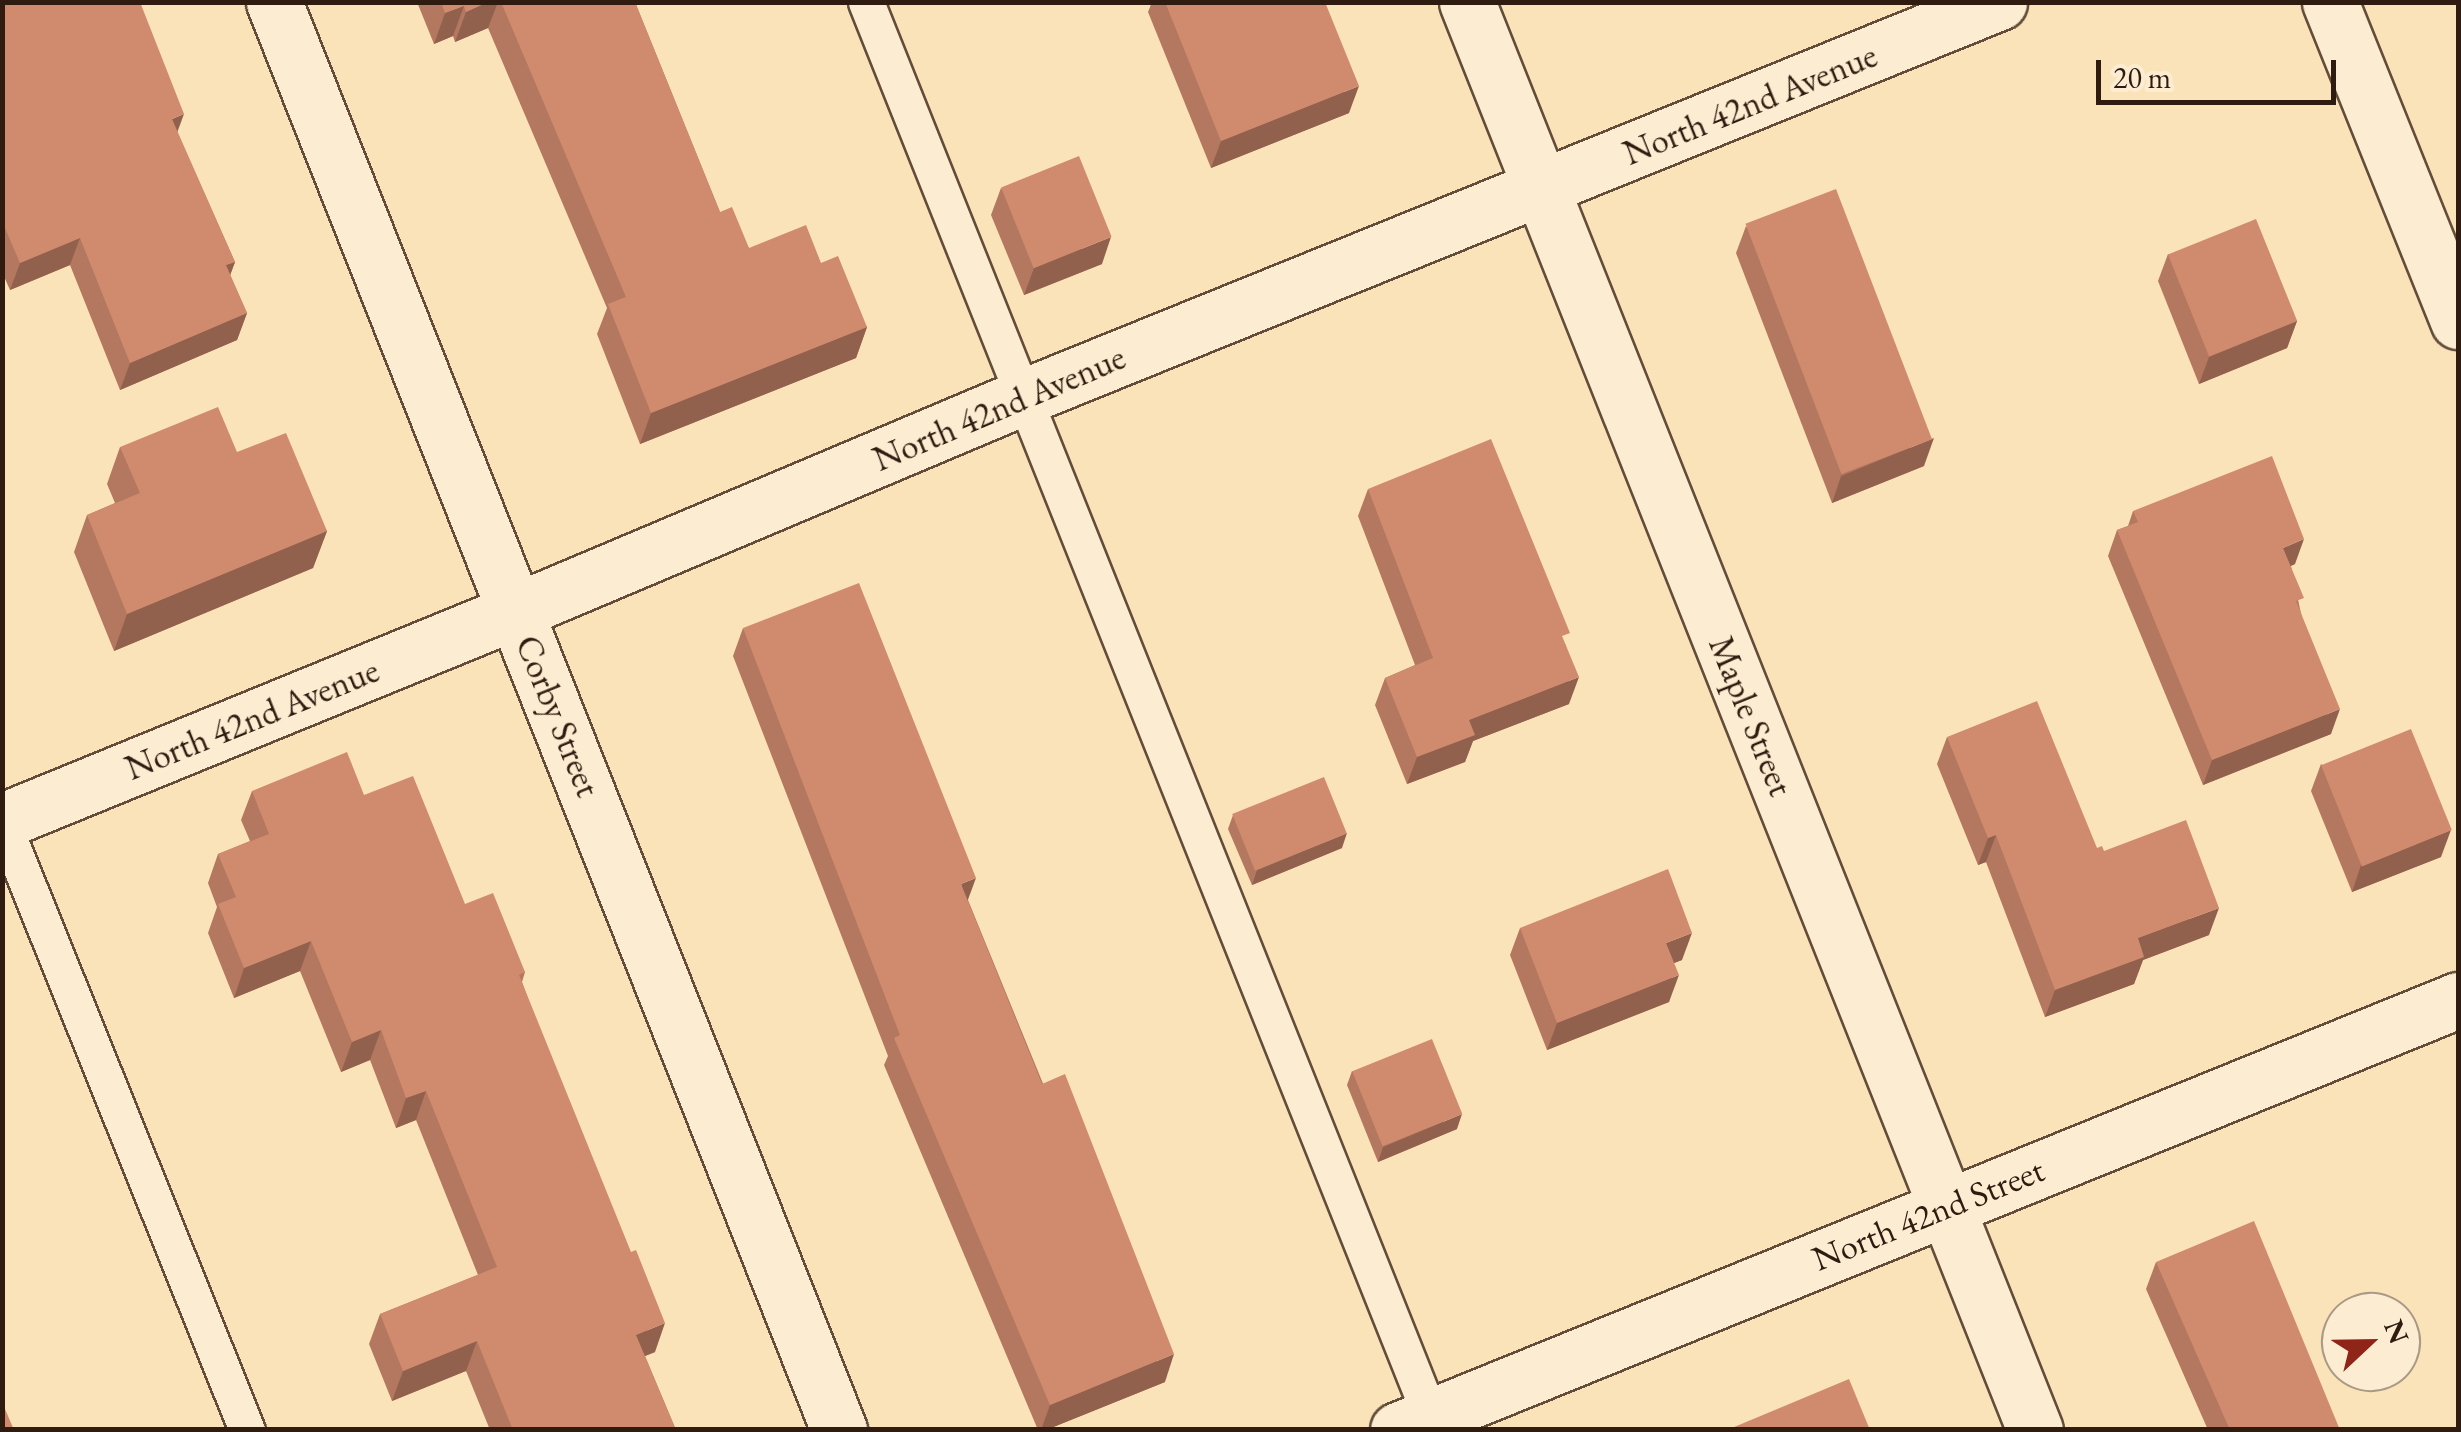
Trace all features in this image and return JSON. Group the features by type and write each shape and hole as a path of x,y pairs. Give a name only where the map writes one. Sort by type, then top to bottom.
{"street":[{"name":"Corby Street","path":"274,2 839,1430"},
{"name":"Maple Street","path":"1467,2 2035,1430"},
{"name":"North 42nd Avenue","path":"2,821 516,611 1023,396 1999,2"},
{"path":"2330,2 2458,322"},
{"name":"North 42nd Street","path":"1422,1425 2458,1000"}],"lane":[{"path":"866,2 1422,1425"},
{"path":"2,821 248,1430"}],"building":[{"path":"2,2 140,2 184,114 172,119 235,262 226,265 247,313 130,363 80,238 20,263 2,221"},
{"path":"441,2 488,2 466,12 464,6 445,13"},
{"path":"501,2 635,2 720,212 732,207 749,248 806,225 821,263 838,256 867,327 651,413 608,304 626,297"},
{"path":"1165,2 1325,2 1359,86 1221,141"},
{"path":"1079,156 1112,237 1034,268 1001,187"},
{"path":"1836,189 1932,439 1841,474 1745,224"},
{"path":"2256,219 2297,321 2209,357 2168,255"},
{"path":"218,407 237,452 286,433 327,531 127,614 87,515 140,493 120,447"},
{"path":"1491,439 1570,633 1562,636 1579,677 1469,720 1475,735 1417,757 1385,678 1433,658 1368,489"},
{"path":"2272,456 2304,539 2283,548 2304,598 2296,601 2340,709 2212,760 2117,530 2138,522 2133,511"},
{"path":"859,583 976,878 961,884 1042,1084 1065,1074 1174,1354 1050,1405 894,1038 900,1035 743,628"},
{"path":"2037,701 2097,848 2102,846 2104,851 2186,820 2219,908 2138,938 2144,957 2055,990 1996,835 1988,838 1947,737"},
{"path":"2411,729 2452,830 2362,866 2321,765"},
{"path":"347,752 364,795 413,776 465,904 493,893 525,972 519,975 631,1252 636,1250 665,1323 636,1335 676,1430 513,1430 477,1341 403,1371 380,1314 497,1267 426,1091 406,1098 381,1030 352,1042 311,941 244,968 218,904 236,897 218,854 269,834 252,791"},
{"path":"1324,777 1347,834 1255,871 1232,814"},
{"path":"1668,869 1692,933 1666,943 1679,975 1557,1023 1520,928"},
{"path":"1432,1039 1462,1114 1383,1146 1352,1071"},
{"path":"2254,1221 2321,1392 2324,1392 2340,1430 2230,1430 2156,1262"},
{"path":"1849,1379 1870,1430 1727,1430"},
{"path":"2,1402 14,1430 2,1430"}]}
